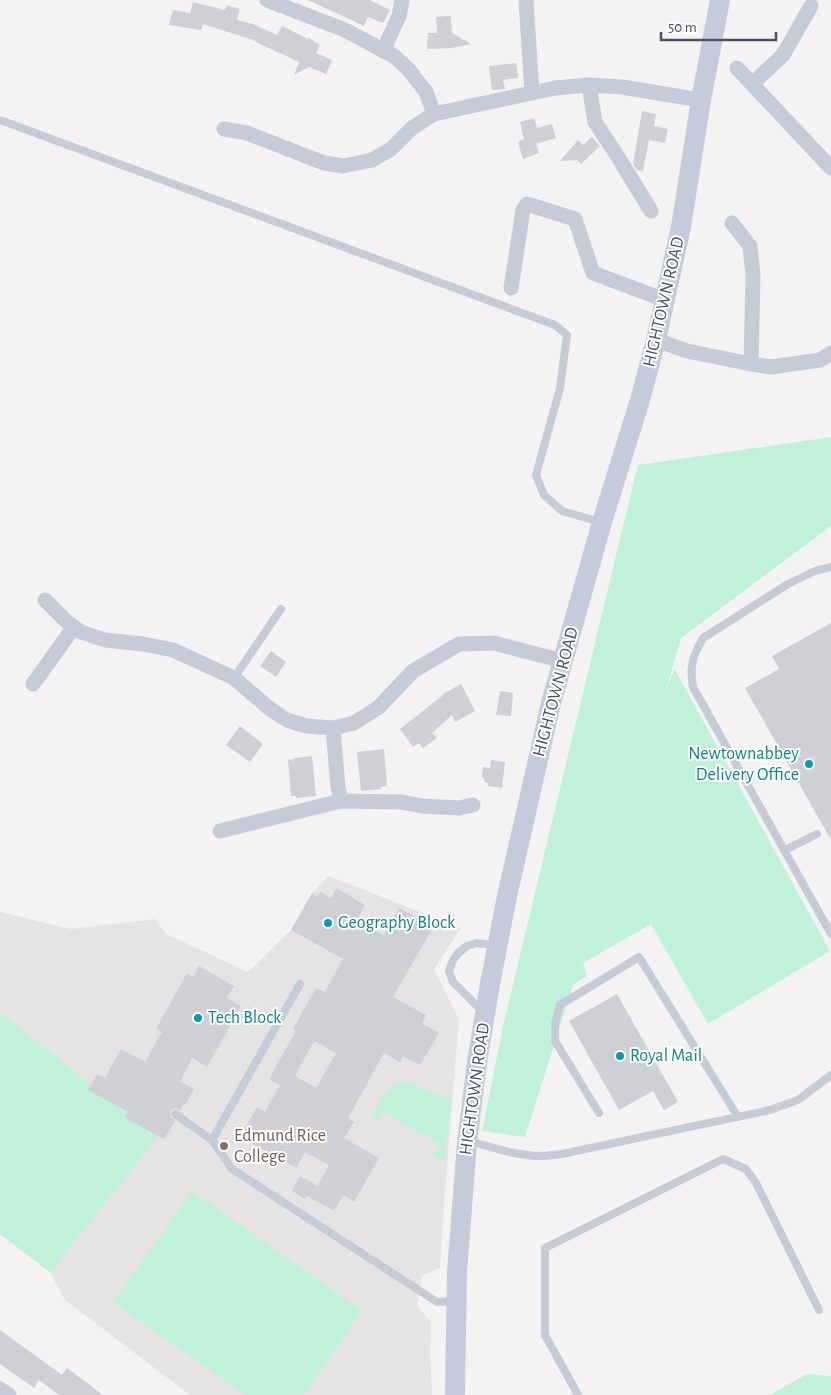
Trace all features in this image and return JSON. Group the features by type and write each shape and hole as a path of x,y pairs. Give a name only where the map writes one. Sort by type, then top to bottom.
{"main road":[{"name":"HIGHTOWN ROAD","path":"455,1395 457,1272 467,1140 477,1062 497,946 551,703 656,340 681,227 701,100 720,0"}],"street":[{"path":"267,0 345,30 394,56 409,70 426,92 434,114"},
{"path":"383,51 399,16 402,0"},
{"path":"526,0 532,93"},
{"path":"752,84 783,55 811,6"},
{"path":"737,68 831,168"},
{"path":"589,85 595,122 651,211"},
{"path":"224,129 247,133 324,163 343,166 372,160 391,149 412,128 434,114 555,88 589,85 701,100"},
{"path":"511,288 523,210 527,204 575,219 593,273 665,300"},
{"path":"732,223 750,246 753,276 751,364"},
{"path":"656,340 687,351 751,364 772,366 820,360 831,353"},
{"path":"45,600 66,621 81,632 105,640 143,644 173,650 234,678 270,709 287,720 306,726 333,728 354,723 379,707 413,671 459,644 494,644 563,661"},
{"path":"33,684 74,627"},
{"path":"333,728 341,801"},
{"path":"220,831 341,801 401,802 422,806 459,808 473,805"},
{"path":"0,1389 9,1395"}],"lane":[{"path":"0,120 555,325 567,335 560,388 536,475 544,496 562,510 602,522"},
{"path":"831,568 816,571 788,584 703,638 691,663 693,687 831,934"},
{"path":"234,678 281,609"},
{"path":"785,850 817,834"},
{"path":"485,1015 453,982 450,971 452,962 458,953 467,946 476,943 497,946"},
{"path":"599,1113 555,1041 555,1024 560,1005 639,957 738,1117"},
{"path":"212,1140 300,984"},
{"path":"467,1140 506,1152 539,1156 562,1154 770,1110 798,1100 831,1076"},
{"path":"175,1114 212,1140 232,1170 437,1302 456,1301"},
{"path":"578,1395 545,1335 545,1248 723,1159 746,1169 756,1183 819,1310"}],"shaded area":[{"name":"Edmund Rice College","path":"329,876 461,928 434,969 459,1019 440,1268 422,1276 417,1306 431,1322 432,1395 190,1395 65,1300 50,1272 0,1234 0,912 71,929 155,919 166,934 248,972 291,930 312,893"}],"green space":[{"path":"831,437 831,526 681,638 665,693 675,667 830,951 708,1024 651,924 583,963 587,976 573,985 525,1137 482,1131 503,1026 638,464"},
{"path":"0,1013 158,1137 50,1272 0,1234"},
{"path":"403,1082 411,1083 452,1101 444,1160 434,1155 440,1144 383,1111 377,1120 372,1116 384,1095 393,1087"},
{"path":"192,1191 362,1311 303,1395 245,1395 113,1302"},
{"path":"807,1374 831,1376 831,1395 770,1395"}],"building":[{"path":"308,0 370,0 390,10 383,23 368,17 364,26"},
{"path":"193,2 225,10 227,5 240,9 237,20 253,24 277,35 282,26 309,38 320,45 316,53 332,60 326,74 309,67 294,75 299,62 256,41 203,24 201,30 169,25 173,10 190,13"},
{"path":"451,16 452,33 471,44 452,48 427,49 428,33 437,33 436,17"},
{"path":"516,63 518,78 503,80 505,89 492,90 489,66"},
{"path":"642,111 656,114 654,126 668,129 665,143 649,140 643,171 637,170 633,164"},
{"path":"534,118 537,128 552,124 556,138 536,144 539,153 523,159 518,142 524,139 520,122"},
{"path":"592,137 600,146 581,164 577,160 560,161 578,140 583,145"},
{"name":"Newtownabbey Delivery Office","path":"831,623 831,840 745,688 779,669 772,656"},
{"path":"271,651 286,662 276,677 260,666"},
{"path":"461,684 475,711 455,722 452,715 432,733 437,738 423,748 419,743 413,747 400,729 441,695"},
{"path":"500,691 513,693 511,716 496,715"},
{"path":"240,726 263,744 250,762 226,745"},
{"path":"384,749 387,786 381,787 381,789 361,791 357,752"},
{"path":"312,756 316,796 296,798 296,796 291,796 288,760"},
{"path":"491,760 505,762 502,788 488,786 488,783 486,783 482,776 483,767 490,768"},
{"path":"337,888 365,905 357,920 384,935 399,908 433,927 393,997 426,1015 422,1023 439,1033 420,1065 403,1056 400,1062 384,1053 348,1118 354,1122 344,1138 379,1158 354,1202 343,1195 334,1211 307,1196 305,1199 292,1191 300,1176 318,1186 329,1165 305,1152 296,1168 240,1137 257,1107 265,1112 280,1085 269,1079 296,1031 293,1029 316,988 325,992 343,959 291,930 312,893 317,897 320,892 331,898","holes":["314,1041 336,1053 316,1088 295,1076"]},
{"path":"199,966 234,986 227,998 241,1006 207,1067 192,1058 180,1082 194,1089 180,1111 175,1108 170,1111 170,1117 175,1121 164,1139 125,1118 128,1112 88,1090 97,1074 105,1078 121,1049 145,1062 162,1032 156,1029 187,973 193,977"},
{"name":"Royal Mail","path":"617,994 678,1102 664,1110 653,1091 619,1110 569,1021"},
{"path":"0,1330 62,1375 67,1368 103,1395 59,1395 39,1380 34,1388 0,1364"}],"place":[{"name":"Newtownabbey Delivery Office","path":"809,764"},
{"name":"Geography Block","path":"328,923"},
{"name":"Tech Block","path":"198,1018"},
{"name":"Royal Mail","path":"620,1056"},
{"name":"Edmund Rice College","path":"224,1146"}]}
